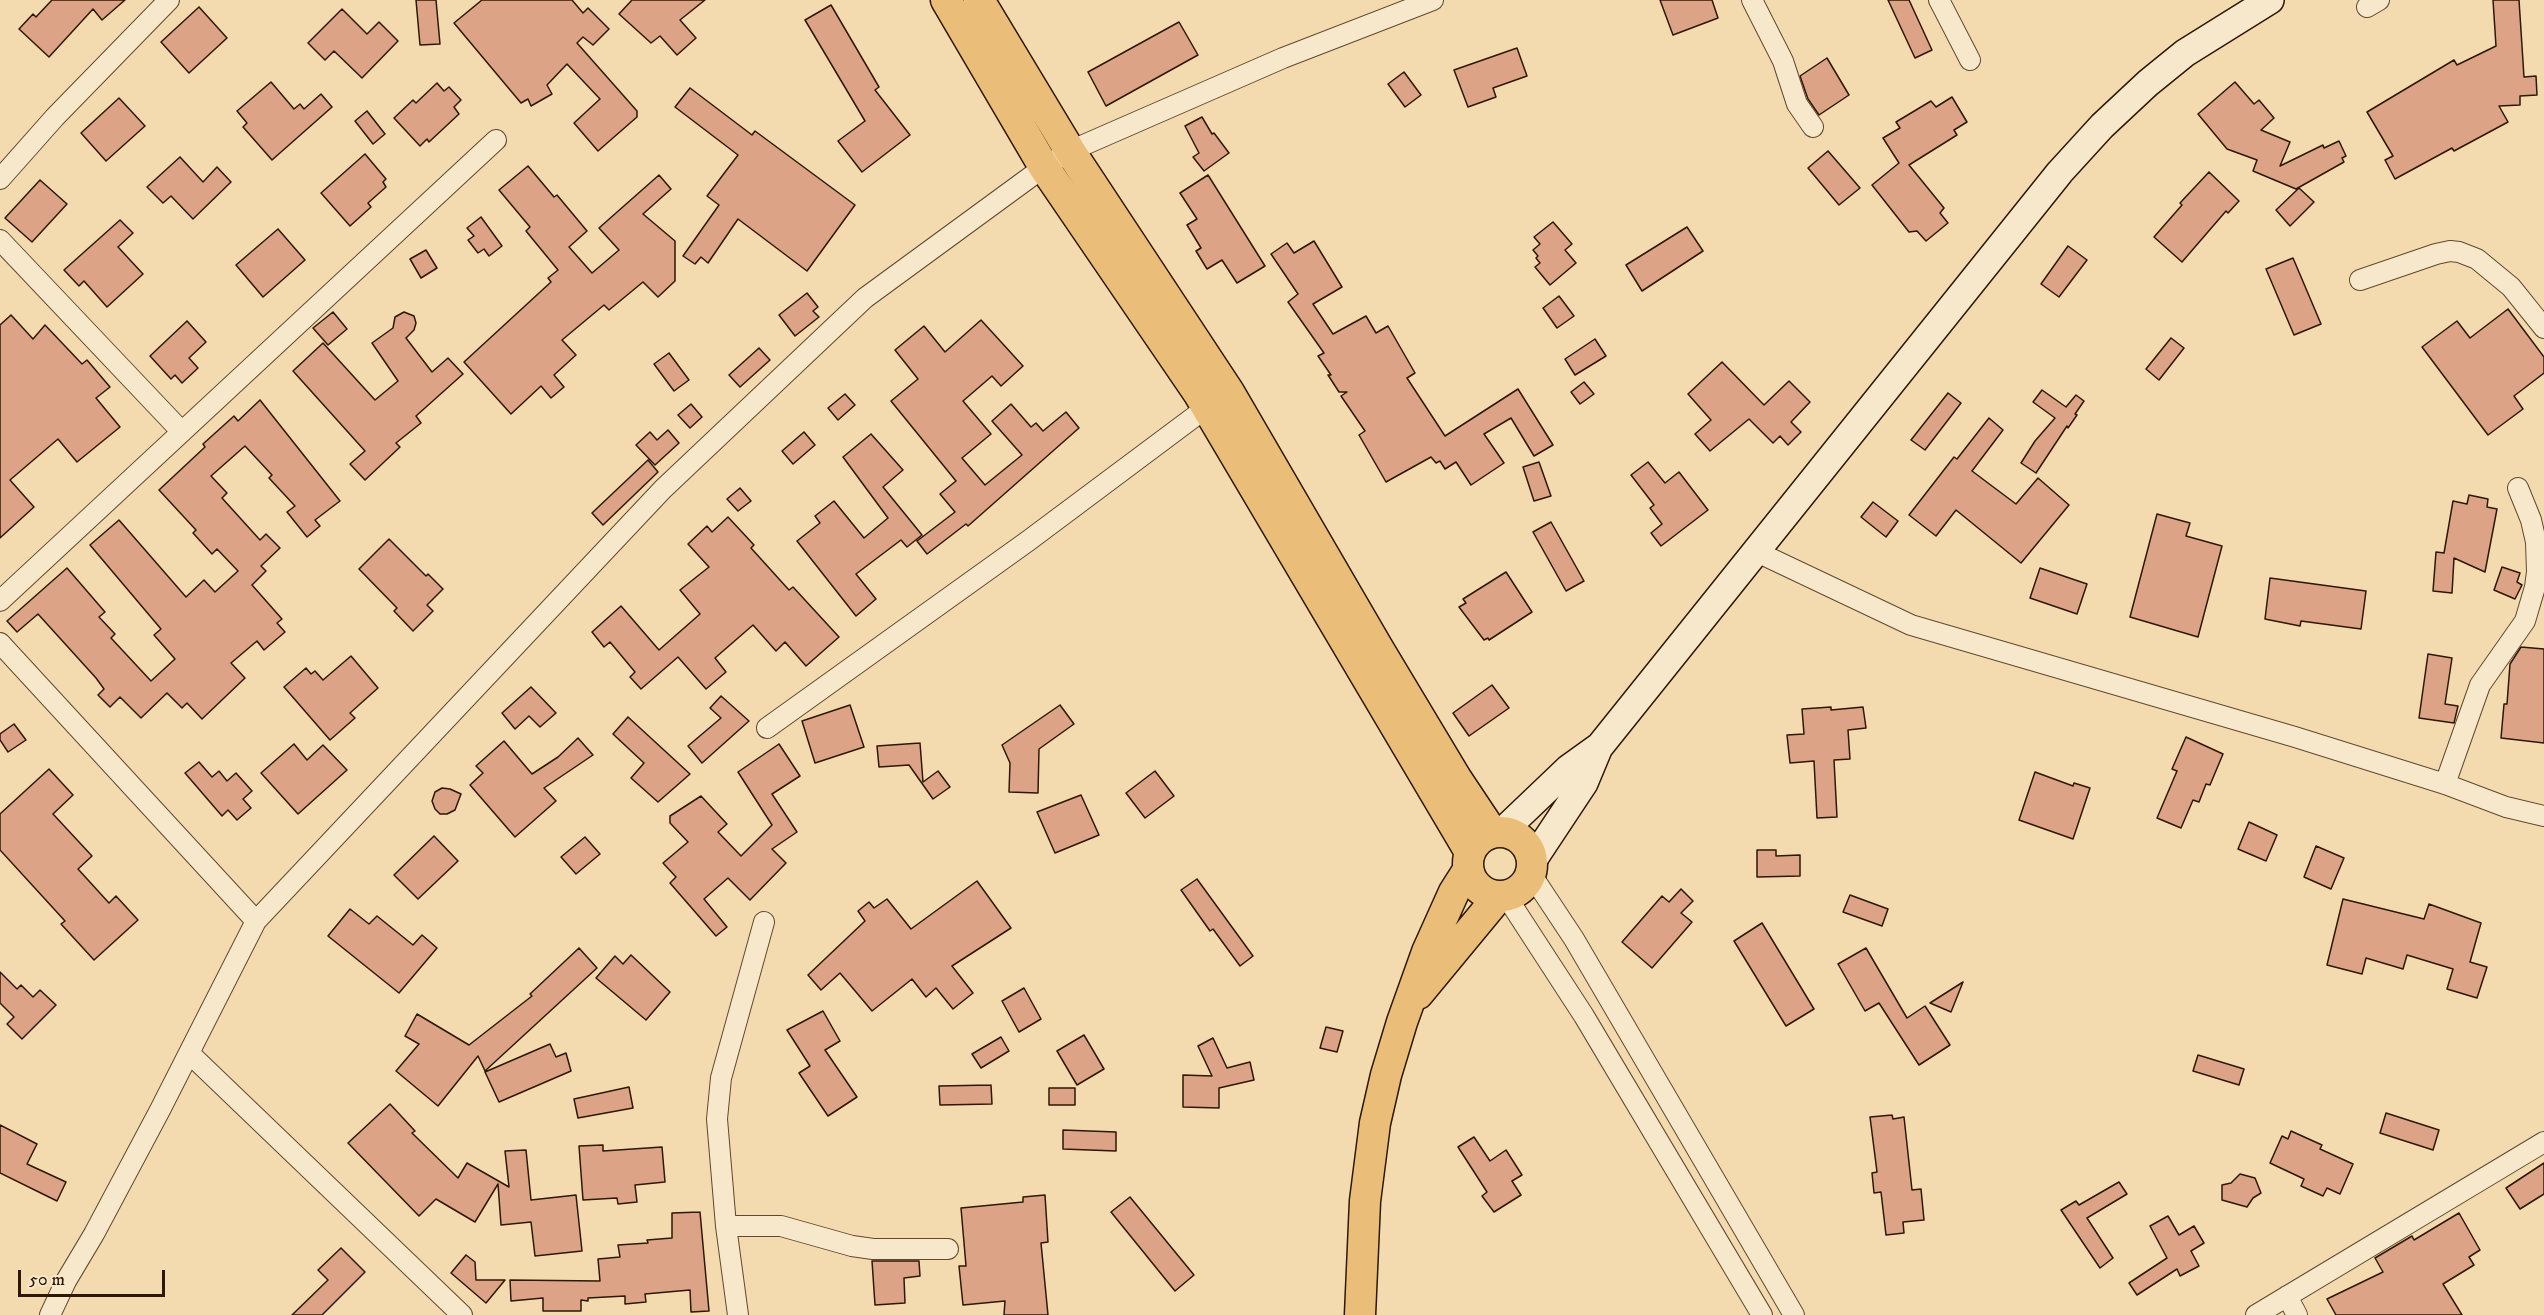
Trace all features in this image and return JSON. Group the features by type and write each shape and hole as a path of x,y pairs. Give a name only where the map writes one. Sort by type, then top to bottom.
{"main road":[{"path":"946,0 1044,167 1206,408 1469,861 1472,880 1479,889 1489,894 1502,896 1519,891 1584,783 1600,746"},
{"path":"979,0 1070,151 1229,392 1456,778 1498,832 1512,833 1526,844 1532,867"},
{"path":"1360,1315 1365,1201 1375,1123 1386,1075 1407,1005 1441,919 1469,861 1475,843 1498,832 1568,769 1600,746 2060,172 2102,126 2148,83 2186,53 2270,0"},
{"path":"1407,1005 1440,970 1502,896"}],"street":[{"path":"0,178 55,117 169,0"},
{"path":"50,1315 256,921 663,489 865,298 1044,167 1070,151 1283,58 1433,0"},
{"path":"1752,0 1783,61 1797,104 1813,127"},
{"path":"1939,0 1970,60"},
{"path":"0,601 495,140"},
{"path":"0,240 182,432"},
{"path":"2360,280 2436,254 2459,252 2477,259 2511,287 2544,328"},
{"path":"767,728 1028,541 1206,408"},
{"path":"2445,784 2480,685 2525,621 2535,587 2536,542 2531,520 2518,488"},
{"path":"1757,552 1911,625 2295,737 2445,784 2506,807 2544,816"},
{"path":"0,643 256,921"},
{"path":"1532,867 1794,1315"},
{"path":"1502,896 1584,1016 1762,1315"},
{"path":"738,1315 726,1226 717,1119 721,1078 764,922"},
{"path":"189,1053 462,1315"},
{"path":"2256,1315 2544,1142"},
{"path":"726,1226 781,1226 863,1247 948,1249"},
{"path":"2287,1296 2297,1315"}],"building":[{"path":"52,0 125,0 102,20 93,9 49,57 19,29 33,14 36,17"},
{"path":"416,0 436,0 440,44 420,45"},
{"path":"482,0 572,0 583,13 588,8 609,29 593,45 583,37 577,43 637,111 637,117 598,151 574,123 600,99 567,64 547,85 552,94 531,106 528,99 521,103 454,23"},
{"path":"632,0 705,0 680,20 696,38 677,55 660,36 651,43 619,14"},
{"path":"1660,0 1712,0 1718,18 1673,35"},
{"path":"1888,0 1909,0 1932,50 1915,58"},
{"path":"2493,0 2519,0 2524,77 2536,76 2537,95 2520,96 2520,105 2499,106 2508,122 2454,151 2452,148 2395,179 2385,160 2393,156 2367,112 2454,60 2457,65 2496,46"},
{"path":"831,5 879,87 875,90 910,135 862,172 838,141 865,121 805,20"},
{"path":"199,7 227,38 189,73 161,42"},
{"path":"342,9 367,34 379,22 398,41 362,78 334,51 325,60 308,43"},
{"path":"1179,22 1198,55 1106,106 1088,72"},
{"path":"1517,48 1527,76 1493,88 1496,97 1468,107 1454,70"},
{"path":"1827,58 1849,95 1819,115 1808,99 1800,76"},
{"path":"1404,72 1421,95 1405,107 1388,84"},
{"path":"271,82 294,109 300,104 304,109 321,94 332,107 272,160 243,127 247,123 237,111"},
{"path":"2235,82 2254,104 2259,100 2274,118 2261,130 2290,142 2280,166 2323,145 2324,148 2339,141 2346,156 2342,158 2344,162 2296,189 2253,171 2257,160 2227,149 2198,114"},
{"path":"437,83 444,91 449,87 461,100 454,107 459,114 429,142 427,139 420,146 394,118 413,100 416,103"},
{"path":"690,88 752,135 755,131 855,205 807,271 738,219 708,263 701,257 695,264 683,256 719,205 707,196 738,155 675,107"},
{"path":"1952,97 1967,122 1954,130 1957,135 1909,165 1944,208 1940,213 1948,223 1926,241 1917,231 1909,232 1872,185 1899,163 1883,138 1900,128 1896,122 1931,101 1936,107"},
{"path":"119,98 145,126 106,161 81,133"},
{"path":"367,111 385,134 373,144 355,121"},
{"path":"1202,117 1212,134 1214,133 1229,153 1204,171 1193,157 1199,153 1185,126"},
{"path":"1828,151 1860,188 1839,205 1808,168"},
{"path":"365,154 386,179 383,182 386,187 368,203 371,207 350,226 321,193"},
{"path":"180,157 203,182 217,167 231,182 193,219 171,196 163,203 147,187"},
{"path":"528,166 554,197 557,195 587,231 569,247 592,273 619,250 599,228 659,175 671,189 643,214 675,241 675,281 658,297 643,282 609,310 604,305 562,340 576,355 554,375 564,387 551,398 541,386 511,414 464,362 551,282 548,278 558,270 526,231 530,227 499,190"},
{"path":"2209,172 2239,201 2228,213 2226,211 2182,262 2154,237 2182,205 2180,203"},
{"path":"1208,175 1265,266 1237,283 1222,260 1207,269 1196,251 1201,248 1187,225 1197,219 1180,193"},
{"path":"40,180 67,204 32,242 5,218"},
{"path":"2299,188 2314,202 2290,226 2276,210"},
{"path":"481,217 502,246 489,256 484,249 478,253 468,240 474,236 467,228"},
{"path":"120,220 133,233 118,247 143,274 107,307 84,281 79,286 64,270"},
{"path":"1553,222 1572,244 1565,250 1576,263 1550,285 1535,267 1540,263 1533,250 1540,244 1534,237"},
{"path":"1687,227 1703,251 1642,291 1626,265"},
{"path":"278,229 305,260 263,297 236,265"},
{"path":"1314,241 1342,287 1313,304 1333,334 1366,316 1376,333 1388,326 1415,373 1407,378 1445,436 1518,389 1553,445 1534,456 1511,418 1484,434 1504,463 1471,485 1456,462 1445,469 1440,461 1436,463 1431,457 1386,482 1359,435 1365,431 1341,396 1347,392 1339,392 1318,356 1324,353 1288,302 1298,294 1271,254 1287,243 1294,253"},
{"path":"2068,246 2087,260 2059,297 2041,284"},
{"path":"426,250 437,268 421,278 410,259"},
{"path":"2293,258 2321,324 2294,335 2266,269"},
{"path":"807,293 818,307 813,311 819,317 795,336 779,315"},
{"path":"1559,296 1574,316 1557,328 1543,308"},
{"path":"2508,309 2544,357 2544,373 2514,396 2523,409 2488,435 2422,347 2457,321 2470,338"},
{"path":"333,312 347,329 328,345 313,328"},
{"path":"404,312 414,316 416,323 414,330 406,338 432,372 448,358 463,374 416,416 421,423 396,443 400,447 365,480 350,464 365,451 293,371 323,343 375,400 398,381 372,343 393,328 395,317"},
{"path":"11,315 33,339 45,325 82,364 87,360 110,387 96,398 120,427 77,462 58,439 10,480 34,507 0,538 0,325"},
{"path":"981,320 1023,366 1001,386 992,376 963,401 991,434 962,458 985,485 1022,455 992,421 1011,404 1031,427 1036,423 1043,431 1066,412 1079,428 968,526 966,524 927,554 917,541 955,512 940,494 956,481 891,401 918,379 895,350 924,326 945,352"},
{"path":"187,321 206,342 189,358 198,368 182,383 175,375 171,379 150,356"},
{"path":"2171,338 2184,348 2159,380 2146,369"},
{"path":"1595,339 1606,356 1575,375 1565,359"},
{"path":"759,348 770,360 740,387 729,375"},
{"path":"669,353 689,380 674,391 654,364"},
{"path":"1722,362 1764,405 1789,381 1810,402 1791,422 1801,432 1788,445 1780,436 1773,443 1749,419 1710,451 1695,434 1711,420 1688,394"},
{"path":"1584,382 1594,394 1580,404 1571,392"},
{"path":"2042,390 2066,407 2076,395 2084,401 2075,414 2077,415 2068,428 2067,426 2036,473 2021,463 2035,441 2055,418 2033,402"},
{"path":"1948,393 1961,403 1925,450 1911,440"},
{"path":"845,394 855,405 838,420 828,408"},
{"path":"260,400 340,501 315,520 320,526 307,537 287,512 295,506 269,478 272,475 245,446 211,476 227,493 222,498 260,540 266,534 280,548 261,566 266,571 252,585 282,619 277,623 285,632 264,650 257,641 231,663 245,678 202,719 187,703 182,708 167,693 141,718 120,697 110,707 98,695 104,689 96,678 38,614 17,632 7,621 67,568 105,612 99,617 115,634 111,638 151,681 175,659 154,635 161,629 90,545 119,520 186,597 204,580 215,592 238,571 217,549 212,554 193,533 196,530 159,490 205,447 203,444 234,416 238,421"},
{"path":"691,404 702,417 690,428 678,415"},
{"path":"1989,418 2003,430 1972,471 2016,504 2038,478 2069,505 2021,563 1956,510 1936,536 1909,515 1954,457 1957,459"},
{"path":"668,430 679,443 655,465 636,445 650,432 657,440"},
{"path":"804,432 815,445 793,464 782,451"},
{"path":"871,434 903,470 883,487 922,535 907,547 901,540 856,574 876,599 856,616 797,541 820,523 815,516 834,501 864,538 888,518 843,457"},
{"path":"648,460 658,472 603,525 592,513"},
{"path":"1539,462 1551,496 1534,501 1523,467"},
{"path":"1648,462 1665,483 1679,472 1708,510 1661,546 1651,533 1662,524 1650,508 1654,505 1631,475"},
{"path":"740,488 751,501 738,511 727,499"},
{"path":"2469,495 2488,499 2487,507 2497,509 2485,572 2454,558 2452,593 2433,591 2436,552 2444,553 2453,501 2467,504"},
{"path":"1873,502 1898,521 1886,537 1861,517"},
{"path":"2157,514 2190,523 2186,536 2222,546 2198,637 2130,617"},
{"path":"728,517 754,545 751,548 789,590 793,587 839,637 806,666 785,642 776,651 753,625 715,658 726,672 706,689 678,657 641,689 630,677 635,672 610,642 604,647 592,632 621,606 659,650 700,614 680,590 709,567 688,544 707,526 712,532"},
{"path":"1551,522 1584,581 1566,591 1533,532"},
{"path":"389,539 426,576 428,574 443,589 427,605 433,611 413,631 394,611 397,608 359,569"},
{"path":"2502,567 2520,573 2517,582 2522,585 2515,599 2494,590"},
{"path":"2040,568 2087,584 2077,614 2030,598"},
{"path":"1506,572 1532,612 1489,640 1488,638 1484,640 1459,607 1466,603 1463,599"},
{"path":"2270,578 2366,591 2361,629 2301,621 2300,626 2265,619"},
{"path":"2521,647 2544,649 2544,743 2501,738 2504,704 2507,704 2510,664"},
{"path":"2428,654 2452,658 2445,704 2458,706 2454,723 2419,718"},
{"path":"351,656 378,688 350,713 355,718 330,740 284,687 306,668 311,674 315,671 323,680"},
{"path":"1492,685 1509,708 1469,736 1453,713"},
{"path":"531,687 556,713 540,727 529,716 515,729 502,713"},
{"path":"721,696 749,721 702,763 688,746 721,718 710,708"},
{"path":"850,705 864,747 815,763 802,721"},
{"path":"1060,705 1074,724 1039,749 1038,793 1009,792 1010,763 1002,745"},
{"path":"1831,707 1831,710 1863,707 1866,728 1848,730 1850,759 1834,760 1837,817 1817,818 1814,761 1790,763 1787,735 1804,734 1802,709"},
{"path":"628,717 690,774 658,802 631,778 644,763 613,734"},
{"path":"14,724 26,740 8,752 0,740 0,734"},
{"path":"2186,737 2223,754 2210,785 2206,784 2199,802 2193,800 2181,828 2157,818 2177,771 2172,769"},
{"path":"578,738 593,755 544,788 556,801 515,837 470,785 483,773 476,766 504,741 532,774 558,757"},
{"path":"920,743 923,782 938,771 950,787 933,799 909,765 879,767 877,746"},
{"path":"294,744 307,760 323,745 347,770 298,814 261,773"},
{"path":"779,744 800,776 772,794 797,832 772,849 786,863 750,900 728,878 704,899 727,927 716,936 670,883 676,877 663,863 688,842 670,823 670,816 701,796 727,824 718,832 741,856 772,825 738,772"},
{"path":"199,762 212,777 219,771 227,781 236,773 252,791 243,799 251,808 237,820 228,810 222,816 185,773"},
{"path":"49,769 73,795 53,814 92,856 78,869 109,903 116,896 138,920 94,960 61,924 65,921 0,850 0,814"},
{"path":"1155,771 1174,796 1145,818 1126,793"},
{"path":"2035,772 2073,786 2074,783 2090,788 2073,839 2019,820"},
{"path":"442,788 461,794 455,810 447,814 440,814 432,801 435,792"},
{"path":"1081,795 1099,835 1055,853 1037,812"},
{"path":"2249,822 2277,835 2266,861 2238,849"},
{"path":"434,836 458,861 418,899 394,875"},
{"path":"585,837 600,854 576,874 561,857"},
{"path":"2316,846 2344,858 2331,889 2304,877"},
{"path":"1757,850 1776,850 1776,856 1800,855 1800,876 1757,877"},
{"path":"1197,879 1253,956 1240,966 1213,929 1210,931 1181,890"},
{"path":"977,881 1011,928 952,966 973,993 953,1009 936,988 926,997 912,979 872,1011 840,973 821,990 808,975 865,921 858,911 869,902 874,908 887,899 911,929"},
{"path":"1681,889 1693,901 1681,913 1692,922 1652,968 1622,942 1662,896 1669,902"},
{"path":"1850,895 1888,909 1882,926 1843,912"},
{"path":"2343,899 2424,919 2429,904 2481,923 2470,962 2487,967 2477,998 2447,989 2453,969 2407,955 2403,969 2366,958 2362,974 2327,965"},
{"path":"350,909 369,924 377,916 413,945 422,935 437,948 399,993 328,936"},
{"path":"1762,923 1814,1009 1786,1026 1734,941"},
{"path":"579,948 597,968 485,1071 478,1056 438,1106 396,1071 419,1044 405,1036 417,1014 469,1045 532,996 530,994"},
{"path":"1866,948 1907,1018 1925,1006 1950,1045 1919,1065 1879,1003 1865,1011 1838,964"},
{"path":"631,955 670,992 646,1020 596,978 615,956 623,964"},
{"path":"0,972 17,989 21,985 33,997 40,990 56,1005 22,1039 7,1024 14,1017 0,1003"},
{"path":"1963,982 1951,1012 1930,1003"},
{"path":"1024,988 1041,1019 1019,1032 1002,1001"},
{"path":"823,1011 840,1041 825,1050 857,1097 828,1116 799,1073 810,1066 787,1030"},
{"path":"1326,1027 1343,1031 1337,1052 1320,1048"},
{"path":"1084,1035 1104,1069 1077,1085 1057,1051"},
{"path":"1001,1037 1009,1051 981,1068 972,1054"},
{"path":"1213,1038 1227,1068 1250,1062 1254,1080 1219,1088 1219,1108 1183,1107 1183,1075 1212,1076 1198,1046"},
{"path":"550,1044 556,1057 566,1053 571,1071 499,1102 485,1072"},
{"path":"2198,1055 2244,1069 2239,1085 2193,1071"},
{"path":"991,1085 992,1104 940,1105 939,1086"},
{"path":"629,1087 633,1108 578,1118 574,1099"},
{"path":"1049,1088 1075,1088 1075,1105 1049,1105"},
{"path":"390,1104 415,1131 412,1133 458,1178 467,1163 509,1187 505,1151 526,1150 531,1200 576,1195 582,1251 535,1256 531,1222 501,1225 498,1184 475,1222 436,1199 419,1216 348,1143"},
{"path":"2386,1113 2439,1130 2433,1150 2380,1133"},
{"path":"1892,1115 1893,1119 1904,1117 1912,1190 1921,1189 1924,1220 1903,1222 1904,1233 1886,1235 1881,1192 1874,1193 1872,1173 1877,1172 1870,1117"},
{"path":"0,1125 37,1144 27,1164 66,1182 57,1201 0,1173"},
{"path":"1063,1130 1116,1132 1116,1151 1063,1149"},
{"path":"2291,1131 2322,1145 2320,1149 2353,1164 2340,1194 2327,1188 2323,1196 2301,1186 2304,1179 2270,1163 2282,1136 2288,1139"},
{"path":"1474,1137 1490,1161 1506,1150 1522,1175 1512,1181 1521,1195 1494,1212 1482,1196 1487,1192 1458,1147"},
{"path":"603,1145 603,1151 662,1147 665,1182 635,1185 637,1202 618,1204 617,1198 583,1200 579,1146"},
{"path":"2544,1163 2544,1194 2520,1209 2506,1188"},
{"path":"2240,1174 2255,1178 2261,1193 2253,1198 2247,1207 2222,1200 2222,1185 2231,1183"},
{"path":"2119,1182 2127,1194 2087,1218 2113,1258 2100,1268 2061,1210 2076,1201 2079,1205"},
{"path":"1045,1195 1048,1242 1041,1243 1048,1315 1004,1315 1005,1301 963,1305 959,1266 966,1266 961,1208 1023,1202 1023,1197"},
{"path":"1130,1197 1194,1275 1175,1291 1111,1212"},
{"path":"700,1212 709,1311 691,1312 690,1290 645,1294 646,1302 625,1304 625,1296 588,1298 588,1301 581,1300 581,1311 543,1311 543,1298 511,1301 510,1280 600,1281 598,1259 620,1257 618,1245 648,1243 647,1240 672,1238 672,1213"},
{"path":"2459,1213 2480,1250 2469,1257 2474,1265 2443,1284 2462,1315 2336,1315 2327,1299 2383,1272 2375,1258 2412,1236 2414,1240"},
{"path":"2168,1216 2179,1235 2194,1226 2204,1243 2191,1251 2199,1266 2180,1276 2177,1269 2137,1295 2129,1283 2167,1258 2150,1226"},
{"path":"341,1248 365,1272 322,1315 292,1315 328,1280 318,1270"},
{"path":"466,1255 475,1262 476,1280 505,1280 486,1303 451,1273"},
{"path":"872,1261 919,1261 920,1276 904,1278 905,1303 875,1305"}]}
